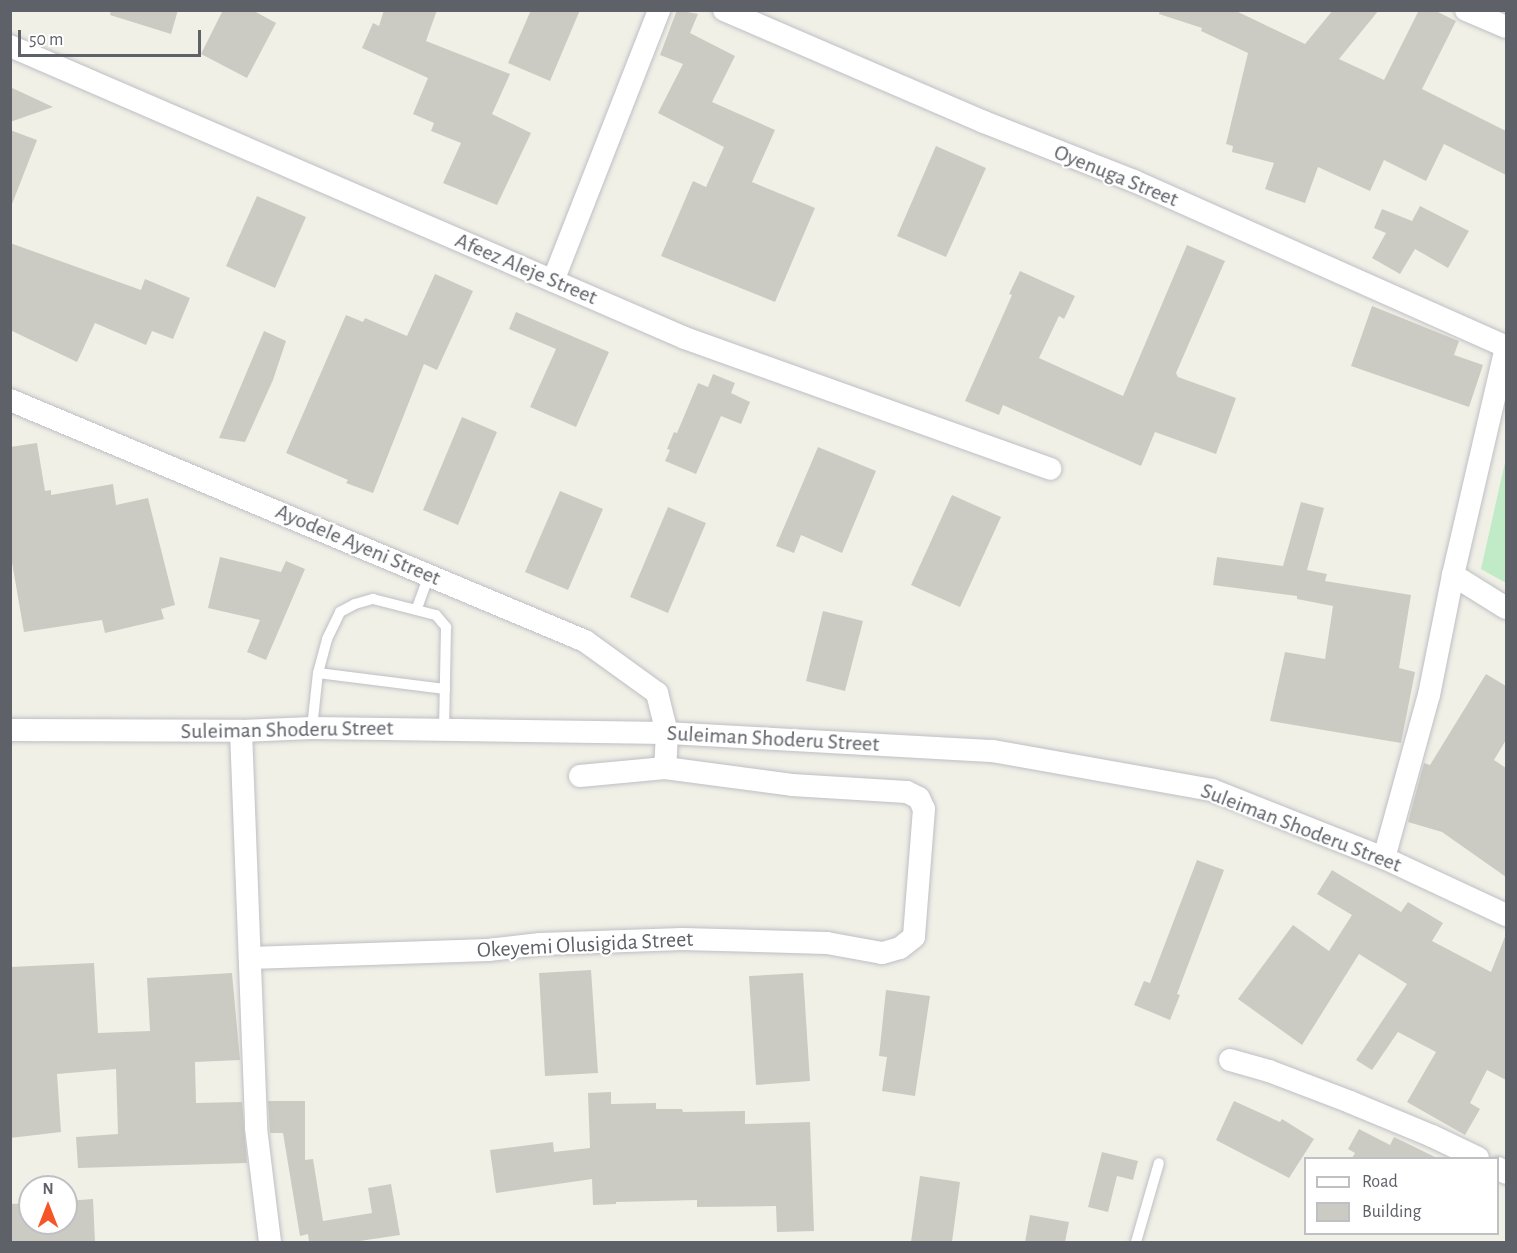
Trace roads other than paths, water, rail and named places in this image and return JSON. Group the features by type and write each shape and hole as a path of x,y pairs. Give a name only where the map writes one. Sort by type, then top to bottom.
{"street":[{"path":"553,281 658,10"},
{"name":"Oyenuga Street","path":"724,10 984,122 1134,181 1506,347"},
{"path":"1466,10 1506,27"},
{"name":"Afeez Aleje Street","path":"10,46 685,338 1050,469"},
{"path":"1384,858 1429,696 1453,575 1506,347"},
{"name":"Ayodele Ayeni Street","path":"10,400 585,641 657,693 667,733 665,768"},
{"path":"1453,575 1506,608"},
{"name":"Suleiman Shoderu Street","path":"10,730 240,731 312,728 667,733 1005,753 1212,790 1384,858 1506,915"},
{"path":"240,731 256,1128 270,1242"},
{"path":"580,776 665,768"},
{"name":"Okeyemi Olusigida Street","path":"250,958 488,950 540,944 682,939 826,943 882,953 900,948 914,937 924,809 919,798 907,792 792,785 665,768"},
{"path":"1230,1060 1269,1071 1350,1102 1476,1157"}],"lane":[{"path":"417,608 429,574"},
{"path":"312,728 318,673 327,639 340,612 355,604 373,599 417,608 436,615 446,627 444,729"},
{"path":"318,673 445,689"},
{"path":"1136,1242 1159,1163"}]}
